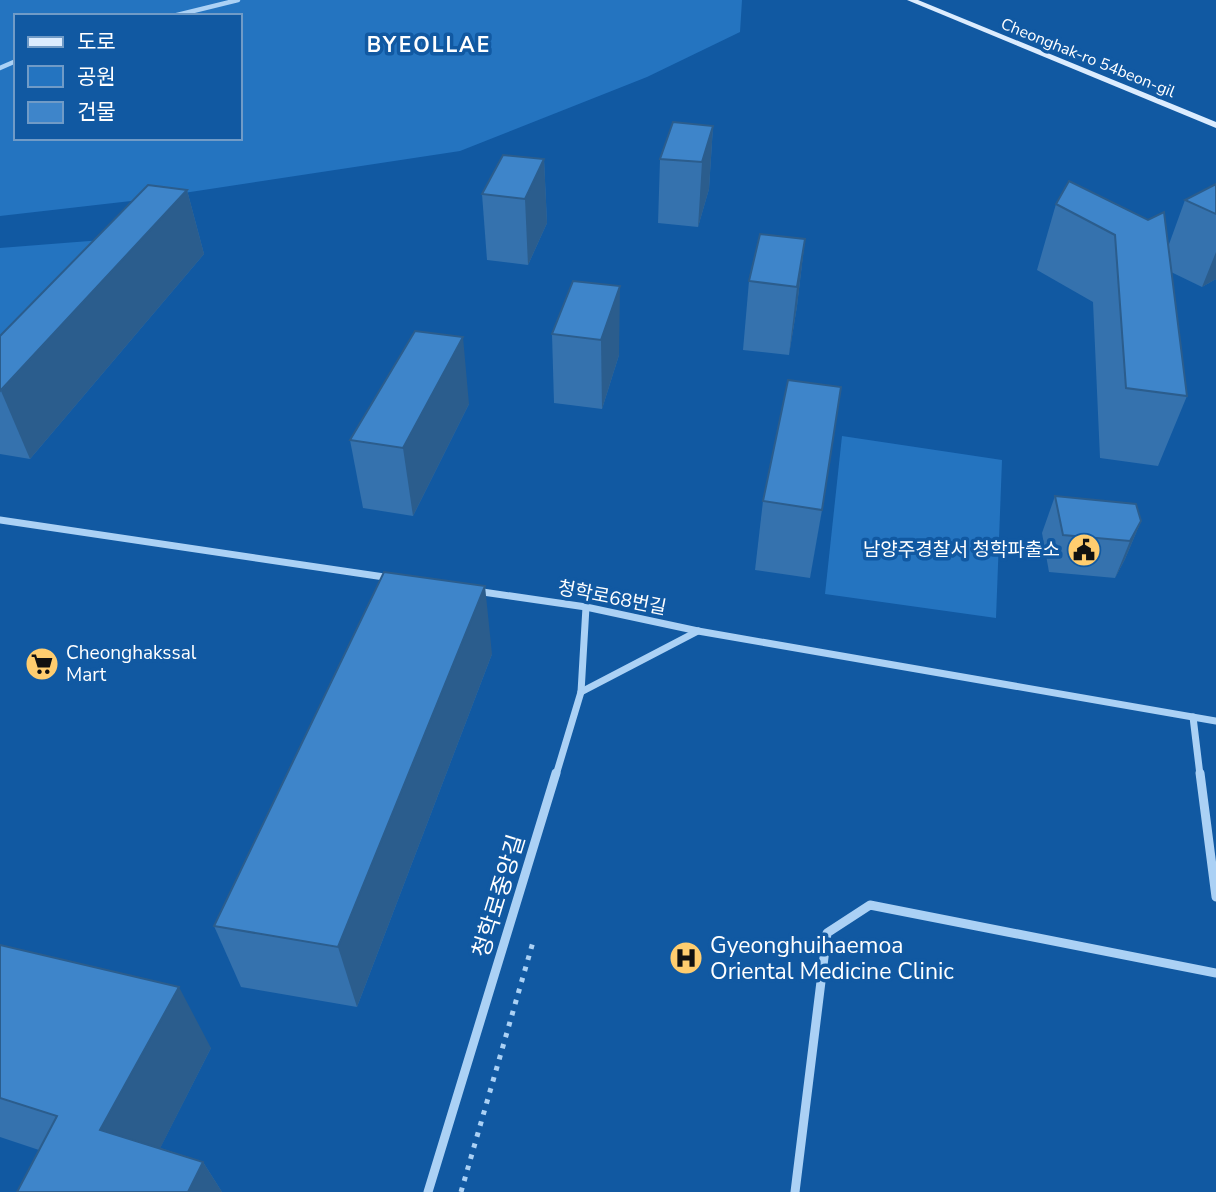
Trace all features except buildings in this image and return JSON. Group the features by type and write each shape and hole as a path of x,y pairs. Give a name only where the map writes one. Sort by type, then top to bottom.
{"street":[{"path":"181,14 238,0"},
{"name":"Cheonghak-ro 54beon-gil","path":"911,0 1216,125"},
{"path":"0,520 395,579"},
{"name":"청학로68번길","path":"464,589 586,607 698,631 1216,721"},
{"name":"청학로중앙길","path":"428,1192 581,692 586,607"},
{"path":"581,692 698,631"},
{"path":"1193,717 1216,897"},
{"path":"795,1192 827,933 870,905 1216,973"}],"path":[{"path":"461,1192 534,938"}],"green space":[{"path":"0,0 742,0 740,32 647,77 460,151 131,201 0,216"},
{"path":"115,239 0,356 0,248"},
{"path":"842,436 1002,460 996,618 825,594"}],"place":[{"name":"남양주경찰서 청학파출소","path":"1084,550"},
{"name":"Cheonghakssal Mart","path":"42,664"},
{"name":"Gyeonghuihaemoa Oriental Medicine Clinic","path":"686,958"}],"district":[{"name":"BYEOLLAE","path":"429,45"}]}
